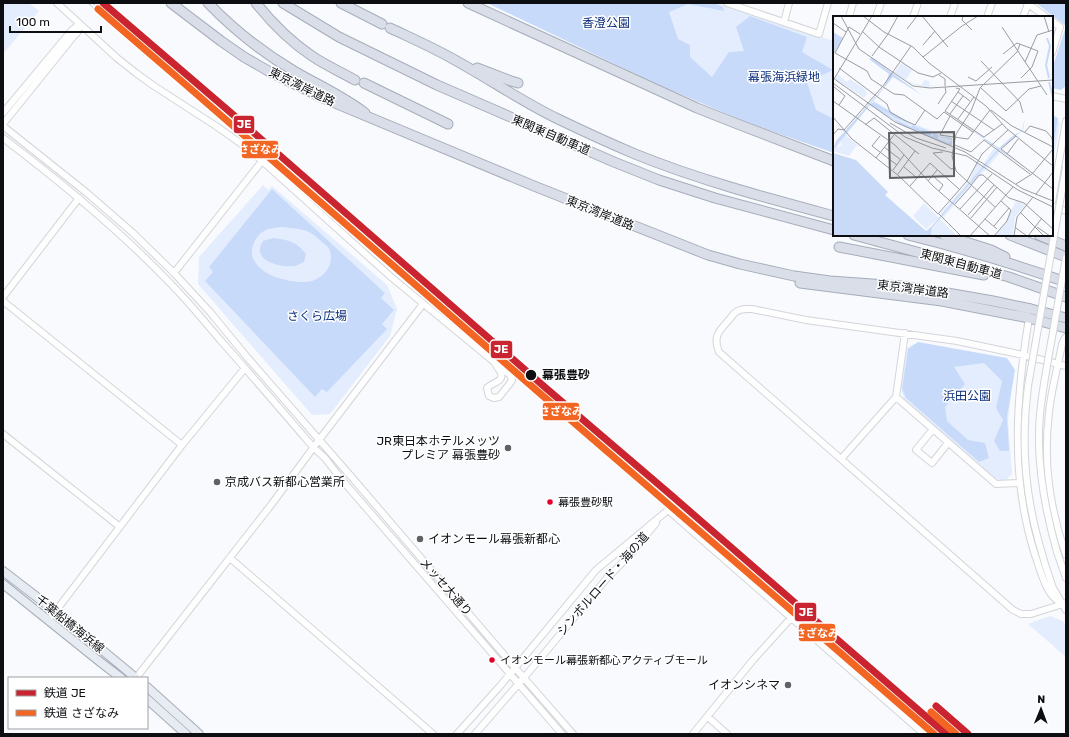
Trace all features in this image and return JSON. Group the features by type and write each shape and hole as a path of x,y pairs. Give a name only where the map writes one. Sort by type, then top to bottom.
{"highway":[{"name":"東京湾岸道路","path":"171,3 244,57 270,72 323,98 548,192 708,255 758,269 794,276 866,284 900,286 959,295 1032,309 1066,318"},
{"path":"208,3 262,51 295,72 354,103 376,121"},
{"path":"256,3 289,38 312,56 359,82 448,124"},
{"name":"東関東自動車道","path":"282,3 339,36 437,85 614,162 659,180 714,198 833,230"},
{"path":"341,3 382,24"},
{"path":"468,3 697,108 833,161"},
{"name":"東関東自動車道","path":"390,28 428,45 454,59 517,97 556,118 636,154 707,180 833,216"},
{"path":"454,59 518,83"},
{"name":"東関東自動車道","path":"858,236 1009,277 1066,296"},
{"name":"東関東自動車道","path":"912,236 976,253 1066,282"},
{"path":"947,236 991,250 1025,268"},
{"path":"1013,236 1066,257"},
{"path":"1043,236 1066,246"},
{"path":"839,246 982,275 1009,277"},
{"path":"708,255 722,262 791,281 942,301 1029,318 1066,328"}],"main road":[{"name":"千葉船橋海浜線","path":"3,571 55,611 135,677"},
{"name":"千葉船橋海浜線","path":"3,584 120,677"},
{"path":"148,688 199,734"},
{"path":"148,700 186,734"}],"street":[{"path":"56,3 117,58 136,73 222,130 262,161 361,251 510,375 512,380 511,382 499,397 494,398 488,396 487,388 491,384 501,379 500,372 494,362"},
{"path":"726,3 819,34 828,3"},
{"path":"749,10 751,3"},
{"path":"784,22 789,3"},
{"path":"849,16 853,3"},
{"path":"876,16 881,3"},
{"path":"913,16 918,3"},
{"path":"950,16 955,3"},
{"path":"986,16 992,3"},
{"path":"1023,16 1028,3 1045,16"},
{"path":"1053,22 1060,27 1053,50"},
{"path":"3,113 72,30 80,24"},
{"path":"3,125 77,33 80,24"},
{"path":"1053,96 1066,99"},
{"path":"1053,196 1066,121"},
{"name":"メッセ大通り","path":"3,125 87,193 174,273 210,312 247,357 573,734"},
{"name":"メッセ大通り","path":"3,138 79,198 121,235 168,281 313,448 325,458 342,480 562,734"},
{"path":"174,273 262,161"},
{"path":"1066,166 1028,386 1025,409 1024,441 1026,477 1033,522 1044,564 1053,588 1064,603 1066,610"},
{"path":"3,297 79,198"},
{"path":"1053,206 1066,211"},
{"path":"1066,257 1041,401 1039,444 1041,481 1044,500 1049,524 1066,578"},
{"path":"3,301 182,445"},
{"path":"137,677 271,505 423,304"},
{"path":"1064,603 1030,614 1021,614 1013,610 719,352 716,341 719,331 737,311 747,309 806,320 958,341 1066,366"},
{"path":"1029,318 1023,355 1018,414 1017,434 1019,483 1032,544 1040,569 1051,594 1064,603"},
{"path":"841,459 896,397 905,334"},
{"path":"1066,337 1062,344 1058,364 1049,414 1046,447 1051,499 1066,555"},
{"path":"49,620 182,445 245,368"},
{"path":"896,397 996,484 1019,483"},
{"path":"933,429 916,450 932,463 948,443"},
{"path":"3,434 120,527"},
{"path":"668,510 924,734"},
{"name":"シンボルロード・海の道","path":"457,734 596,570 668,510"},
{"name":"シンボルロード・海の道","path":"519,684 607,578 668,510"},
{"path":"230,558 433,734"},
{"path":"693,734 753,660 792,617"},
{"path":"475,734 519,684"},
{"path":"708,717 727,734"}],"green space":[{"path":"3,3 29,3 39,11 3,54"},
{"name":"幕張海浜緑地","path":"487,3 714,3 723,7 724,11 688,4 669,12 678,39 690,45 690,57 712,77 729,52 744,51 736,27 750,16 807,37 802,52 833,70 807,82 816,110 833,118 833,153 746,122 661,86"},
{"name":"幕張海浜緑地","path":"502,3 717,3 833,41 833,148"},
{"path":"1036,3 1066,3 1066,26"},
{"path":"1066,26 1066,86 1061,90 1053,88 1053,66"},
{"path":"1053,114 1060,123 1053,162"},
{"path":"1053,116 1058,118 1053,148"},
{"name":"さくら広場","path":"263,185 268,190 272,186 387,285 397,309 390,336 330,414 312,415 198,284 199,257"},
{"name":"さくら広場","path":"272,189 385,293 381,298 394,310 382,324 387,329 327,392 322,389 315,397 205,281 213,272 209,267","holes":["281,227 308,231 328,247 331,258 330,263 326,272 322,276 308,282 292,281 273,276 257,265 252,255 257,237 268,229"]},
{"path":"918,342 1007,358 1015,370 1007,417 1009,451 1000,451 994,441 1003,420 996,408 1002,381 984,363 954,367 965,384 945,407 947,421 968,440 985,443 989,458 979,462 906,398 902,389 908,349"},
{"name":"浜田公園","path":"914,344 997,357 1013,378 1008,421 1012,474 1005,481 996,479 904,399 901,389 907,348"},
{"path":"1050,616 1063,621 1066,626 1066,657 1028,624"}],"shaded area":[{"path":"273,238 287,241 299,246 306,254 304,262 295,266 282,266 269,262 261,254 260,248 263,241"},
{"path":"256,281 260,283 262,287 260,291 256,293 252,291 250,287 252,283"}],"railway":[{"path":"90,3 185,86"}],"rail line":[{"name":"JE","path":"103,3 946,734"},
{"name":"さざなみ","path":"98,9 934,734"},
{"name":"JE","path":"936,706 968,734"},
{"name":"さざなみ","path":"931,712 956,734"}],"place":[{"name":"幕張豊砂","path":"531,375"},
{"name":"JR東日本ホテルメッツ プレミア 幕張豊砂","path":"508,448"},
{"name":"京成バス新都心営業所","path":"217,482"},
{"name":"幕張豊砂駅","path":"550,502"},
{"name":"イオンモール幕張新都心","path":"420,539"},
{"name":"イオンモール幕張新都心アクティブモール","path":"492,660"},
{"name":"イオンシネマ","path":"788,685"}],"park label":[{"name":"香澄公園","path":"606,23"}]}
